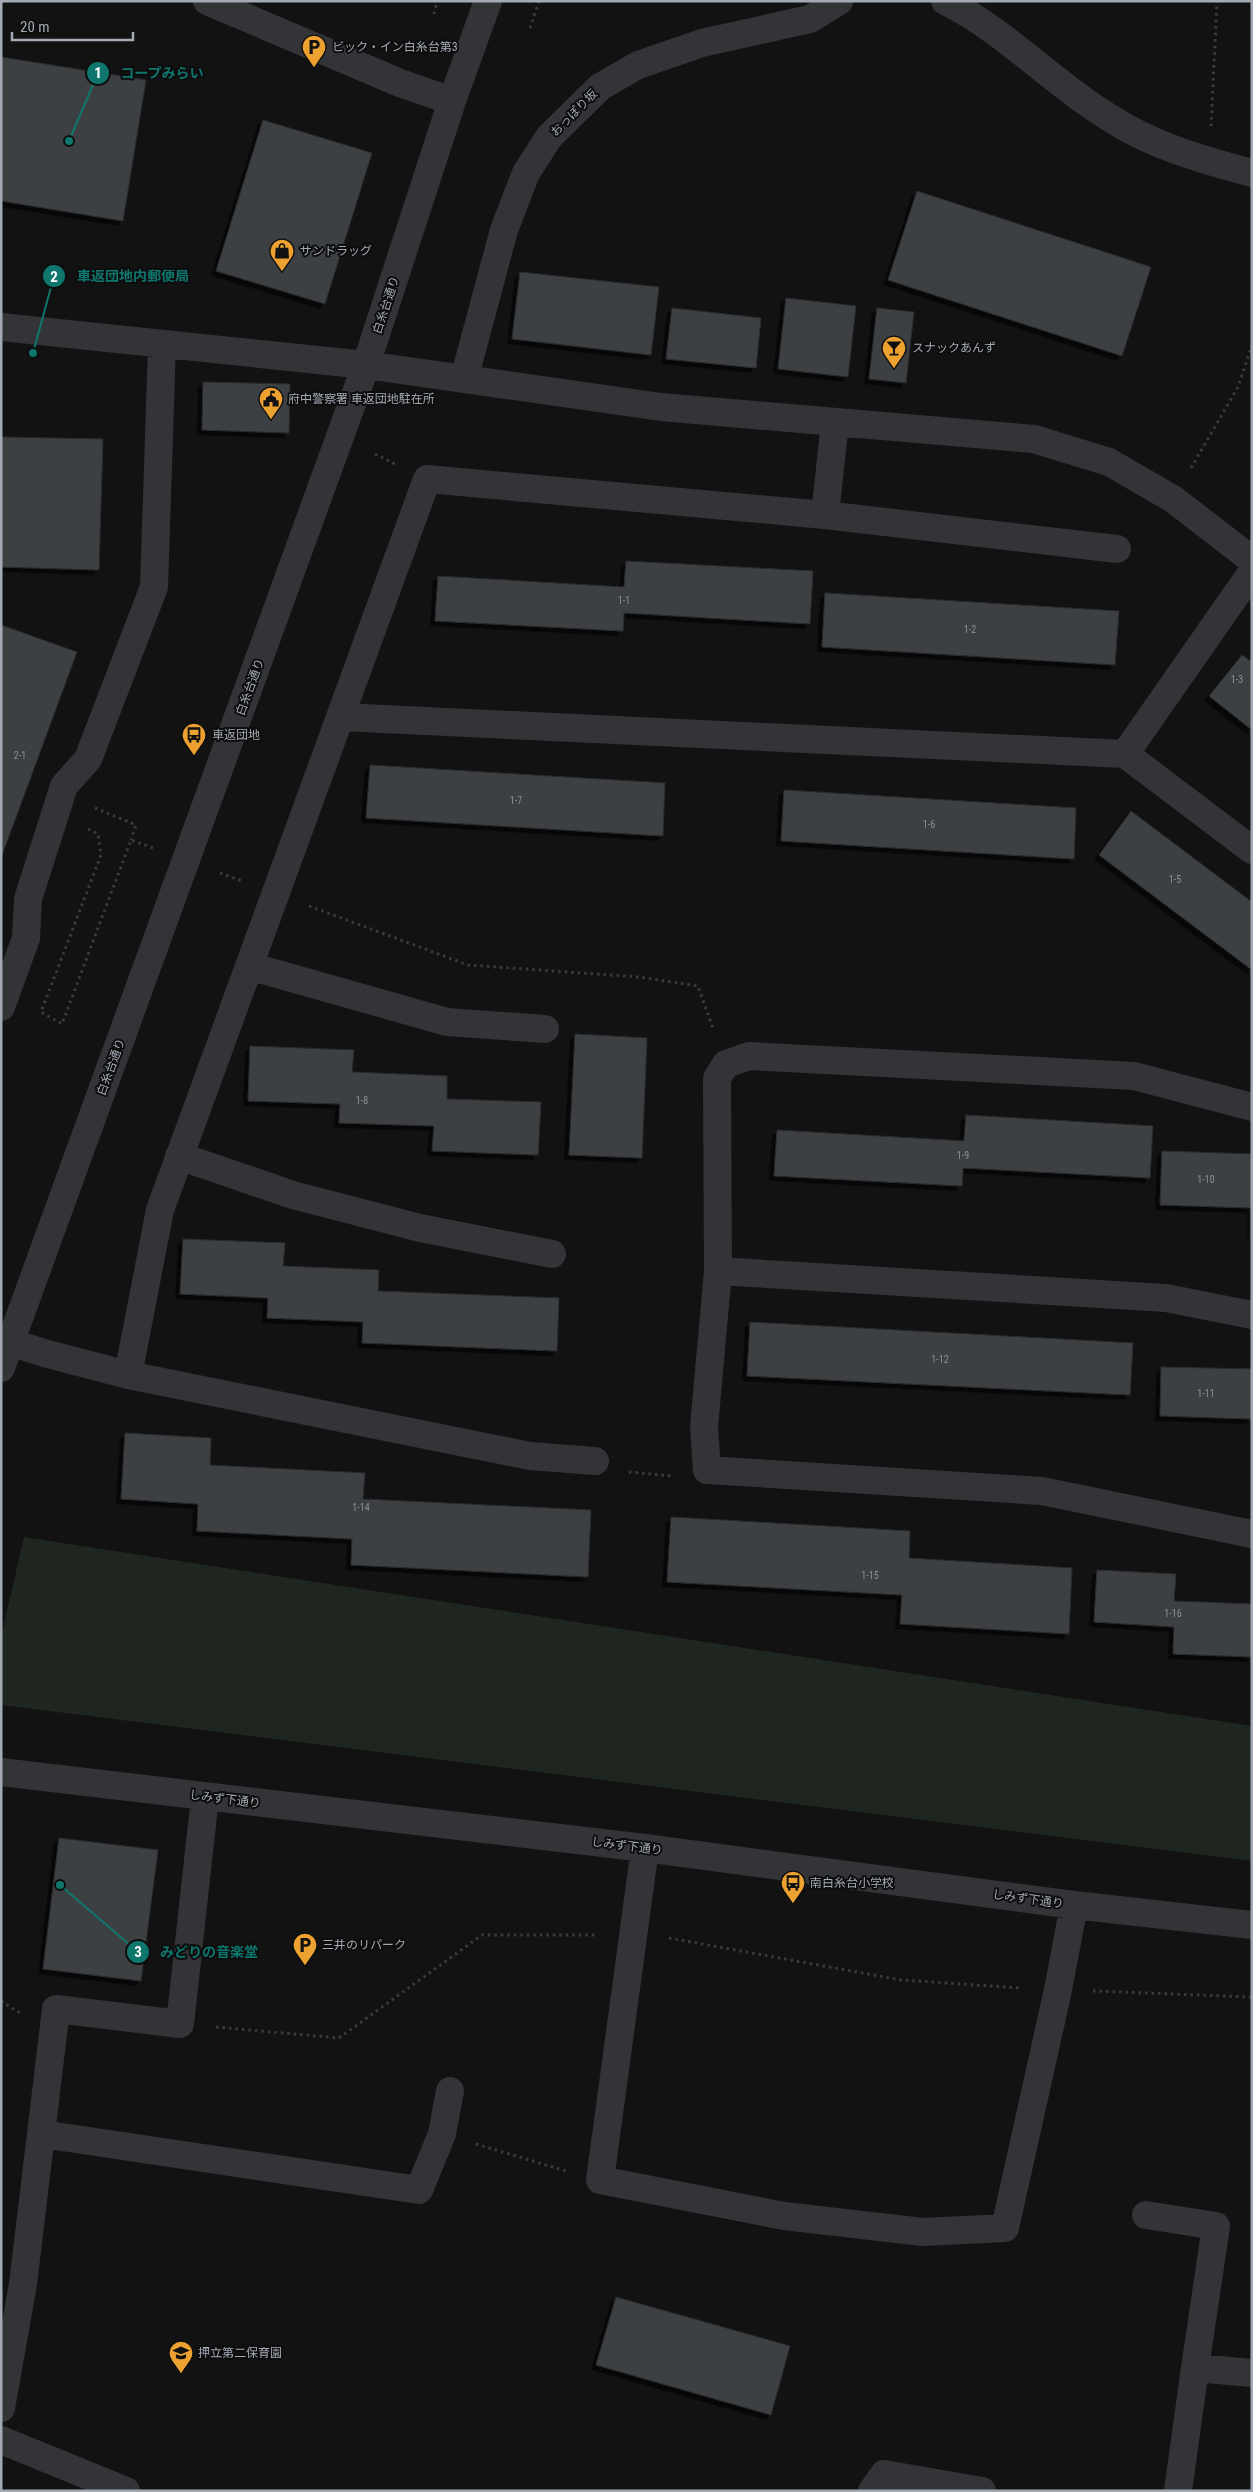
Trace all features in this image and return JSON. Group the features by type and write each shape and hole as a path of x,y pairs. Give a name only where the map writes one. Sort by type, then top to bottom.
{"street":[{"path":"206,1 400,83 452,102"},
{"name":"白糸台通り","path":"1,1368 6,1340 366,365 452,102 488,1"},
{"name":"おっぽり坂","path":"464,379 504,230 526,173 549,137 600,87 638,65 702,43 810,19 839,1"},
{"path":"945,1 990,28 1109,118 1162,145 1210,162 1252,173"},
{"path":"1,328 162,346 366,365 661,407 1034,440 1109,462 1173,499 1252,560"},
{"path":"1,1007 26,938 28,899 64,786 88,758 154,587 162,346"},
{"path":"825,515 835,422"},
{"path":"128,1375 160,1210 427,479 825,515 1117,549"},
{"path":"1125,754 1252,572"},
{"path":"341,717 1125,754 1252,850"},
{"path":"249,966 447,1022 545,1029"},
{"path":"1252,1107 1134,1076 749,1056 726,1064 717,1078 718,1271 704,1427 707,1470 1042,1491 1252,1534"},
{"path":"179,1156 293,1195 420,1228 552,1254"},
{"path":"718,1271 1166,1298 1252,1314"},
{"path":"6,1340 44,1353 128,1375 530,1456 595,1461"},
{"name":"しみず下通り","path":"1,1772 645,1848 1074,1905 1252,1925"},
{"path":"1,2408 23,2284 56,2009 180,2024 205,1797"},
{"path":"645,1848 600,2180 804,2218 924,2232 1004,2228 1058,1990 1074,1905"},
{"path":"42,2134 419,2190 442,2134 450,2091"},
{"path":"1146,2215 1216,2226 1178,2491"},
{"path":"1195,2368 1252,2373"},
{"path":"1,2440 126,2491"},
{"path":"872,2491 884,2474 982,2491"}],"path":[{"path":"434,14 438,1"},
{"path":"530,28 539,1"},
{"path":"1210,162 1216,1"},
{"path":"1191,468 1238,387 1252,345"},
{"path":"58,805 136,825 62,1024 41,1012 101,855 98,834 58,805"},
{"path":"131,840 159,851"},
{"path":"215,871 243,882"},
{"path":"300,902 468,965 639,977 698,986 726,1064"},
{"path":"595,1461 617,1470 679,1477 707,1470"},
{"path":"180,2024 339,2038 482,1935 633,1935 664,1937 901,1980 1058,1990 1252,1997"},
{"path":"442,2134 600,2180"}],"shaded area":[{"path":"24,1537 1252,1726 1252,1861 1,1705 1,1637"}],"building":[{"path":"1,57 146,80 123,221 1,201"},
{"path":"263,120 372,153 325,304 216,271"},
{"path":"917,191 1151,267 1122,356 888,280"},
{"path":"520,272 659,287 651,355 512,339"},
{"path":"786,298 856,306 848,377 778,369"},
{"path":"672,308 761,318 756,368 666,359"},
{"path":"877,308 914,312 906,383 869,379"},
{"path":"203,382 290,384 289,433 202,430"},
{"path":"1,437 103,439 99,570 1,567"},
{"path":"626,561 813,571 810,624 624,613 623,631 435,621 438,576 624,587"},
{"path":"825,593 1119,611 1115,665 822,647"},
{"path":"1,625 77,652 1,858"},
{"path":"1242,655 1252,662 1252,730 1209,696"},
{"path":"370,765 665,783 663,836 366,818"},
{"path":"784,790 1076,808 1074,859 781,841"},
{"path":"1131,811 1252,902 1252,970 1099,855"},
{"path":"575,1034 647,1038 642,1158 569,1155"},
{"path":"250,1046 354,1050 352,1072 447,1076 447,1099 541,1102 538,1155 432,1151 434,1126 339,1123 340,1104 248,1101"},
{"path":"966,1115 1153,1126 1150,1178 963,1168 962,1186 774,1176 777,1130 964,1141"},
{"path":"1162,1151 1252,1154 1252,1208 1160,1205"},
{"path":"183,1239 285,1243 283,1266 379,1270 378,1291 559,1298 557,1351 362,1343 363,1322 267,1318 268,1298 180,1294"},
{"path":"750,1322 1133,1343 1130,1395 747,1376"},
{"path":"1161,1367 1252,1369 1252,1419 1160,1416"},
{"path":"125,1433 211,1438 210,1465 365,1473 363,1499 591,1510 588,1577 351,1565 352,1539 197,1531 198,1504 121,1499"},
{"path":"671,1517 910,1531 909,1558 1072,1568 1069,1634 900,1624 902,1595 667,1582"},
{"path":"1097,1570 1176,1574 1174,1601 1252,1604 1252,1657 1173,1654 1174,1627 1094,1622"},
{"path":"59,1838 158,1850 141,1981 43,1969"},
{"path":"616,2297 790,2346 771,2415 596,2365"}],"place":[{"name":"ビック・イン白糸台第3","path":"314,68"},
{"name":"コープみらい","path":"69,141"},
{"name":"サンドラッグ","path":"282,272"},
{"name":"車返団地内郵便局","path":"33,353"},
{"name":"スナックあんず","path":"894,369"},
{"name":"府中警察署 車返団地駐在所","path":"271,420"},
{"name":"車返団地","path":"194,756"},
{"name":"みどりの音楽堂","path":"60,1885"},
{"name":"南白糸台小学校","path":"793,1904"},
{"name":"三井のリパーク","path":"305,1966"},
{"name":"押立第二保育園","path":"181,2374"}]}
